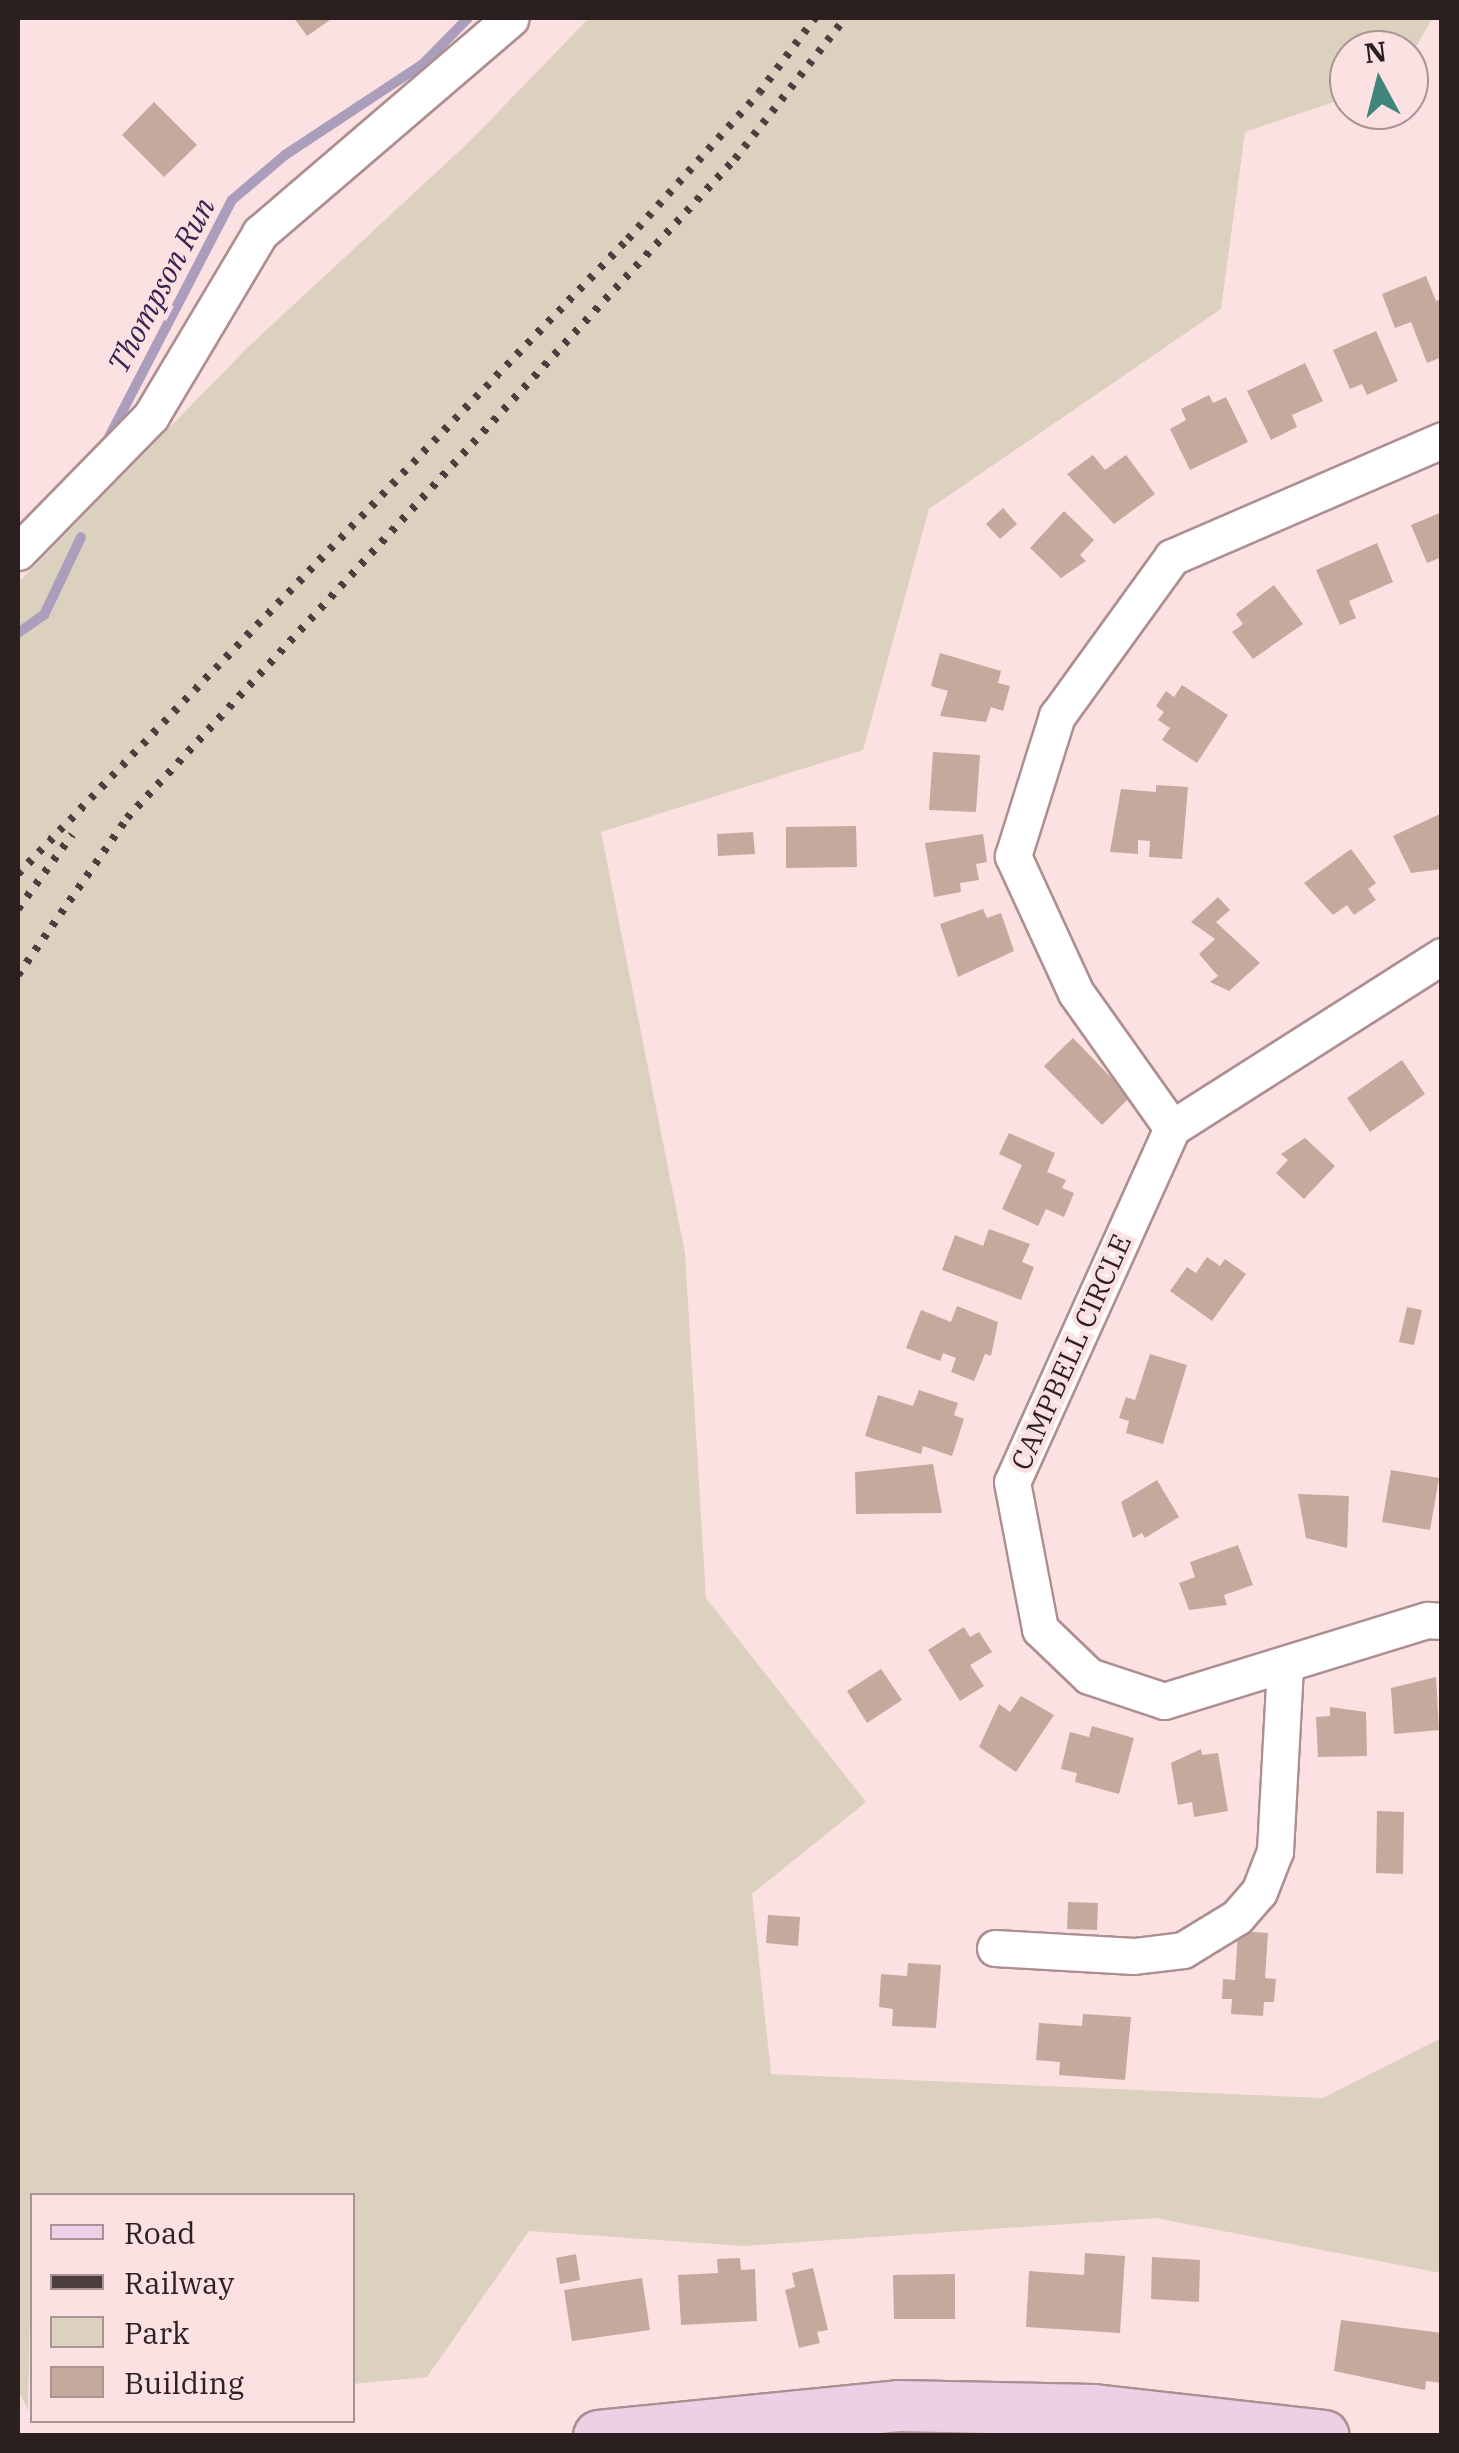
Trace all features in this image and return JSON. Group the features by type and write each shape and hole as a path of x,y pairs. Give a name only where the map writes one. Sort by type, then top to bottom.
{"street":[{"path":"18,552 151,416 260,232 511,18"},
{"path":"1442,440 1172,557 1056,716 1013,856 1076,993 1172,1128 1442,956"},
{"name":"CAMPBELL CIRCLE","path":"1172,1128 1012,1482 1040,1629 1089,1676 1164,1701 1442,1622"},
{"path":"995,1948 1134,1956 1183,1950 1237,1917 1259,1892 1274,1851 1285,1664"},
{"path":"599,2436 898,2406 1094,2410 1324,2436"}],"green space":[{"path":"589,18 1433,18 1426,30 1329,30 1329,104 1245,132 1221,309 929,509 863,750 601,832 685,1253 706,1598 866,1802 752,1894 771,2074 1323,2098 1441,2038 1441,2273 1156,2218 743,2246 529,2231 427,2377 355,2384 355,2193 30,2193 28,2411 18,2388 18,583 248,347 469,142"}],"building":[{"path":"294,18 333,18 307,36"},
{"path":"154,102 197,145 164,177 122,135"},
{"path":"1426,276 1436,301 1442,298 1442,357 1427,363 1411,322 1395,328 1382,294"},
{"path":"1376,331 1398,381 1367,395 1362,384 1350,389 1333,350"},
{"path":"1305,363 1323,401 1292,415 1297,427 1271,440 1247,391"},
{"path":"1209,395 1213,403 1226,397 1248,442 1190,470 1170,429 1186,420 1181,409"},
{"path":"1093,455 1105,470 1126,455 1155,494 1114,524 1067,474"},
{"path":"1003,508 1017,524 1000,539 986,524"},
{"path":"1064,511 1094,540 1080,555 1086,561 1061,578 1030,548"},
{"path":"1442,512 1442,557 1427,563 1411,525"},
{"path":"1377,543 1393,582 1349,601 1356,618 1340,625 1316,570"},
{"path":"1274,585 1303,624 1253,659 1232,632 1243,624 1236,614"},
{"path":"940,653 1001,671 998,683 1010,686 1003,711 991,707 986,722 940,716 948,691 931,686"},
{"path":"1182,685 1228,715 1197,763 1162,740 1170,728 1158,720 1164,712 1156,706 1166,691 1174,697"},
{"path":"933,752 980,755 976,812 929,810"},
{"path":"1156,785 1188,787 1182,859 1149,857 1150,841 1138,840 1138,854 1110,852 1121,789 1156,792"},
{"path":"1442,813 1442,869 1411,873 1393,836"},
{"path":"856,826 857,867 786,868 786,827"},
{"path":"753,832 755,854 718,856 717,834"},
{"path":"983,834 987,862 976,864 979,880 960,883 961,892 934,897 925,843"},
{"path":"1351,849 1376,883 1368,889 1376,900 1354,915 1347,905 1333,915 1304,883"},
{"path":"1218,897 1230,910 1216,922 1260,963 1229,991 1210,982 1218,976 1199,954 1215,939 1191,922"},
{"path":"983,909 987,918 1001,913 1014,951 958,977 940,924"},
{"path":"1073,1038 1130,1097 1102,1125 1044,1066"},
{"path":"1402,1060 1425,1094 1370,1132 1347,1098"},
{"path":"1009,1133 1055,1153 1047,1172 1066,1180 1062,1188 1074,1193 1064,1217 1046,1209 1038,1226 1002,1209 1022,1165 999,1154"},
{"path":"1305,1138 1335,1166 1304,1199 1276,1173 1288,1160 1281,1154"},
{"path":"989,1229 1030,1244 1022,1262 1034,1267 1021,1300 942,1270 955,1235 983,1246"},
{"path":"1207,1257 1220,1266 1225,1259 1246,1274 1212,1321 1170,1291 1187,1267 1196,1273"},
{"path":"957,1306 998,1322 991,1356 985,1354 974,1381 951,1372 956,1358 943,1353 940,1361 906,1348 921,1310 951,1322"},
{"path":"1407,1307 1422,1310 1414,1345 1399,1342"},
{"path":"1150,1354 1187,1365 1163,1444 1126,1433 1129,1421 1119,1418 1126,1397 1135,1400"},
{"path":"919,1390 958,1403 954,1415 964,1419 952,1456 923,1446 921,1454 865,1436 878,1395 913,1406"},
{"path":"933,1464 942,1513 856,1514 855,1472"},
{"path":"1391,1470 1439,1478 1430,1530 1382,1522"},
{"path":"1157,1480 1179,1517 1145,1538 1142,1533 1133,1538 1121,1502"},
{"path":"1298,1494 1349,1496 1347,1548 1306,1538"},
{"path":"1238,1545 1253,1585 1224,1595 1227,1605 1189,1610 1179,1583 1195,1577 1190,1562"},
{"path":"964,1627 970,1637 979,1632 992,1652 970,1665 984,1686 960,1701 928,1650"},
{"path":"881,1669 902,1700 867,1723 847,1691"},
{"path":"1436,1677 1439,1730 1394,1734 1391,1688"},
{"path":"1021,1696 1054,1715 1016,1772 979,1747 999,1704 1010,1712"},
{"path":"1330,1707 1366,1712 1367,1756 1318,1757 1316,1717 1330,1716"},
{"path":"1092,1726 1134,1738 1119,1794 1075,1782 1077,1773 1061,1769 1070,1732 1089,1737"},
{"path":"1201,1749 1202,1755 1218,1753 1228,1811 1194,1817 1192,1802 1178,1805 1171,1763"},
{"path":"1377,1811 1404,1812 1403,1874 1376,1873"},
{"path":"1068,1902 1098,1903 1097,1930 1067,1929"},
{"path":"768,1915 800,1917 798,1946 766,1943"},
{"path":"1238,1931 1268,1933 1265,1978 1276,1979 1274,2002 1264,2002 1263,2016 1231,2014 1232,1999 1222,1999 1223,1979 1235,1980"},
{"path":"908,1963 941,1965 936,2028 892,2026 893,2009 879,2007 881,1974 907,1976"},
{"path":"1083,2014 1131,2017 1125,2080 1059,2075 1060,2062 1036,2060 1039,2023 1082,2026"},
{"path":"1085,2253 1125,2256 1120,2333 1026,2327 1029,2271 1084,2275"},
{"path":"576,2254 580,2280 560,2284 556,2258"},
{"path":"1152,2257 1200,2260 1199,2302 1151,2299"},
{"path":"740,2258 741,2270 755,2269 757,2321 681,2325 678,2275 718,2273 717,2259"},
{"path":"813,2268 828,2330 817,2332 820,2343 799,2348 785,2290 795,2287 792,2273"},
{"path":"955,2274 955,2319 894,2319 893,2275"},
{"path":"642,2278 650,2330 572,2341 564,2290"},
{"path":"1341,2320 1442,2333 1442,2383 1426,2381 1425,2390 1334,2371"}],"waterway":[{"name":"Thompson Run","path":"108,439 232,200 285,155 423,64 468,18"},
{"name":"Thompson Run","path":"18,633 44,615 81,537"}],"railway":[{"path":"18,874 628,239 759,93 815,18"},
{"path":"18,975 127,818 735,159 845,18"},
{"path":"18,909 72,835"}]}
